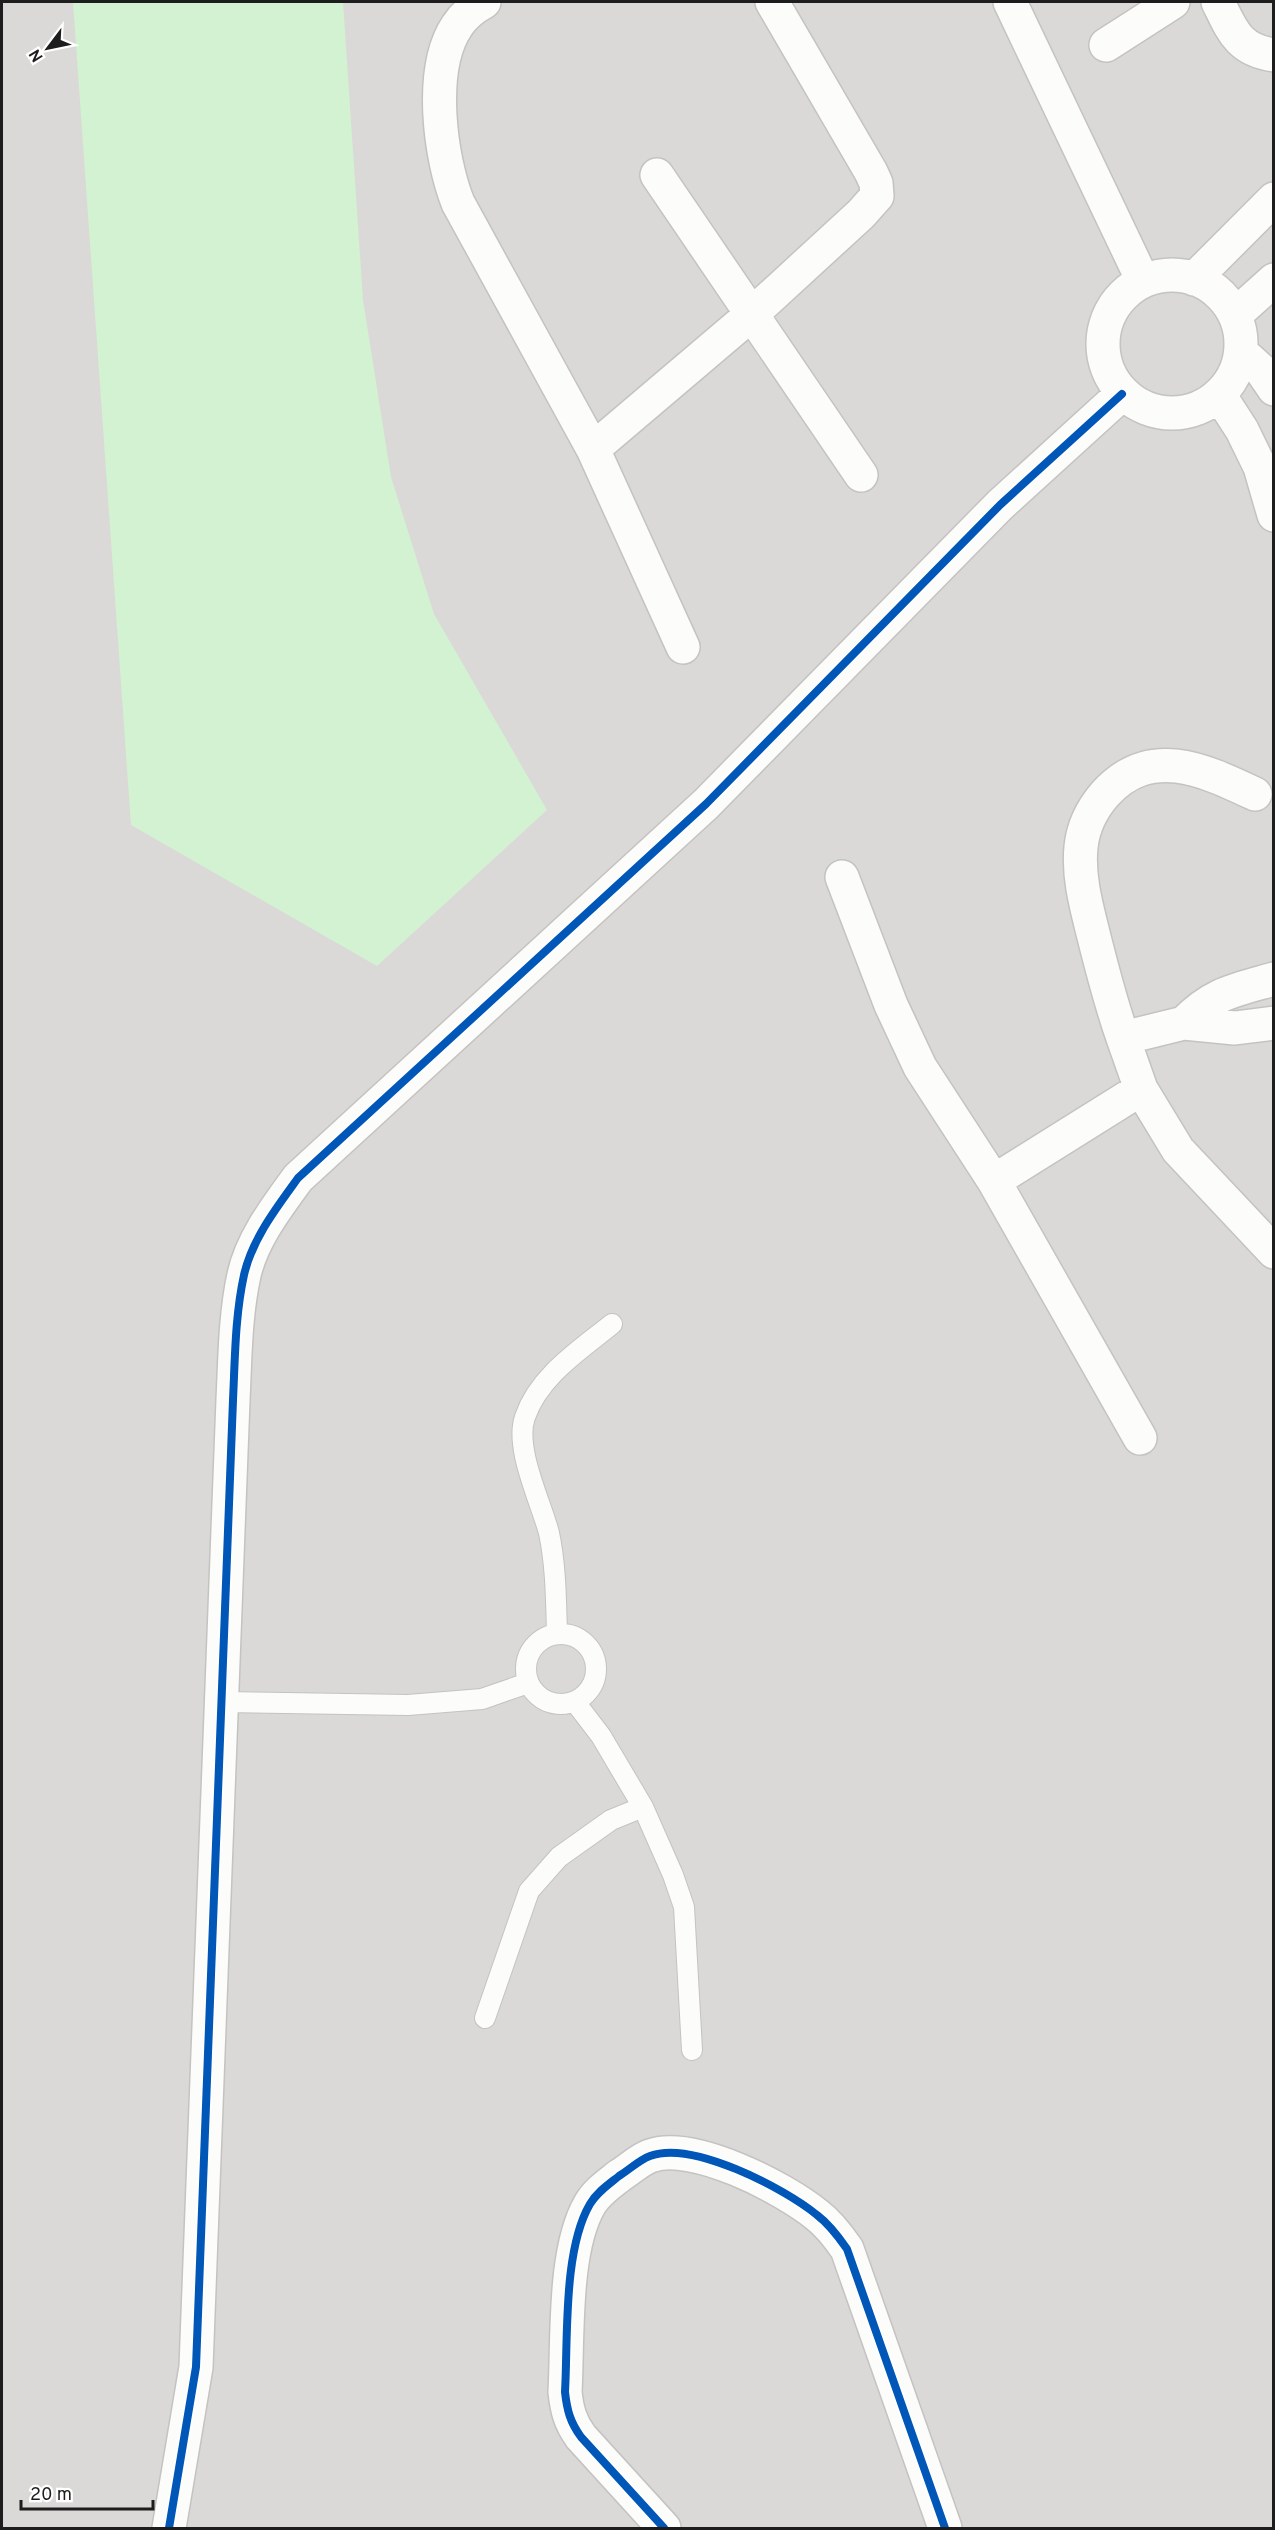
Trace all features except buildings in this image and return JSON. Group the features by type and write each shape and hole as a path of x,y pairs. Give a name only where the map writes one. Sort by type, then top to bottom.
{"street":[{"path":"484,2 470,10 456,27 448,44 440,100 441,136 450,184 458,203 593,449 683,647"},
{"path":"1010,2 1143,281"},
{"path":"1106,45 1173,2"},
{"path":"1218,2 1235,36 1250,47 1274,55"},
{"path":"593,449 752,314 861,214 877,196 876,183 871,172 785,6"},
{"path":"657,175 861,475"},
{"path":"1194,279 1274,199"},
{"path":"1168,275 1194,279 1218,293 1235,315 1240,333 1241,352 1238,368 1220,396 1202,408 1181,413 1160,413 1140,406 1122,394 1111,379 1104,361 1102,342 1105,322 1114,305 1126,291 1143,281 1168,275"},
{"path":"1235,315 1274,280"},
{"path":"1241,352 1261,370 1274,389"},
{"path":"169,2529 196,2367 237,1332 244,1275 251,1255 272,1215 298,1178 706,804 1000,505 1122,394"},
{"path":"1220,396 1242,430 1260,467 1274,515"},
{"path":"1255,794 1211,773 1191,768 1150,766 1134,770 1115,783 1100,801 1086,824 1081,847 1082,888 1109,999 1141,1089 1178,1150 1274,1252"},
{"path":"842,877 891,1005 920,1067 993,1181 1140,1438"},
{"path":"1184,1023 1201,1006 1224,993 1274,979"},
{"path":"1123,1038 1184,1023 1235,1028 1274,1023"},
{"path":"993,1181 1141,1089"},
{"path":"664,2529 581,2437 572,2424 567,2410 565,2392 571,2280 576,2239 583,2218 599,2193 632,2167 650,2156 674,2152 712,2161 775,2187 819,2216 847,2249 945,2529"}],"lane":[{"path":"557,1634 556,1588 549,1533 528,1468 523,1434 524,1419 540,1389 562,1365 612,1324"},
{"path":"566,1633 583,1640 595,1655 598,1673 590,1690 575,1702 557,1705 540,1698 528,1683 526,1664 533,1647 547,1635 566,1633"},
{"path":"221,1702 408,1705 482,1699 528,1683"},
{"path":"575,1702 601,1736 643,1807 662,1847 684,1907 692,2050"},
{"path":"485,2018 529,1891 559,1857 611,1820 643,1807"}],"shaded area":[{"path":"2,2 1273,2 1273,2528 2,2528"}],"green space":[{"path":"73,2 343,2 363,300 391,477 434,614 547,810 377,966 131,825"}],"cycle path":[{"path":"169,2528 196,2367 235,1353 241,1290 253,1249 266,1224 298,1178 706,804 1000,505 1122,394"},
{"path":"664,2528 581,2437 570,2416 565,2392 571,2270 581,2223 590,2204 607,2185 646,2158 668,2153 713,2161 761,2180 817,2215 840,2239 847,2249 945,2528"}]}
